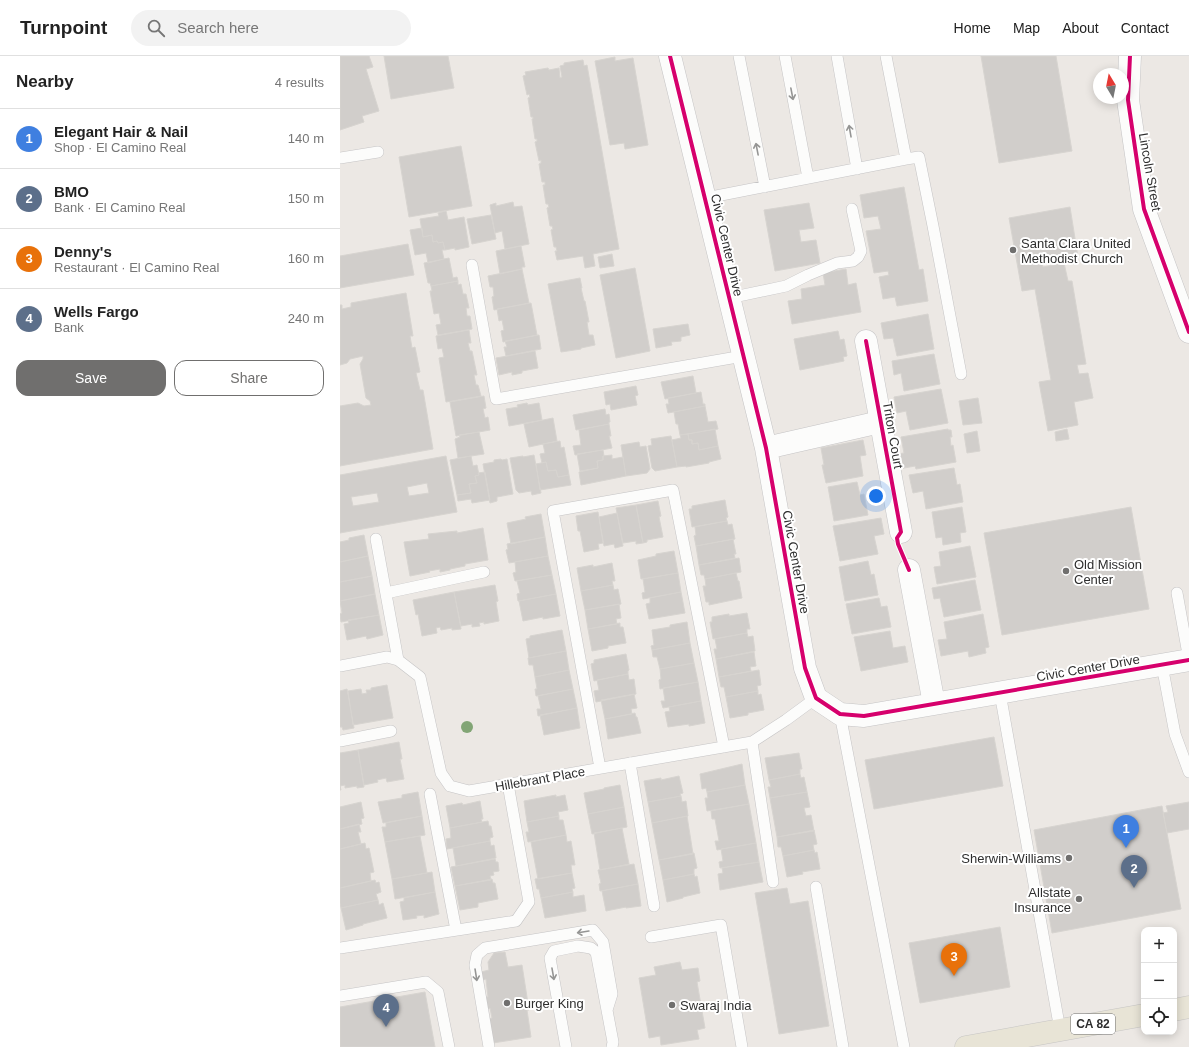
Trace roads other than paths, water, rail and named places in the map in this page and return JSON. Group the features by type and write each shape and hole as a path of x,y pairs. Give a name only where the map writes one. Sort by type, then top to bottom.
{"main road":[{"path":"1177,1009 1189,1007"},
{"name":"CA 82","path":"966,1047 1141,1016"}],"street":[{"name":"Civic Center Drive","path":"670,56 766,448 805,668 816,698 840,714 864,716 1189,660"},
{"name":"Lincoln Street","path":"1130,56 1128,100 1144,210 1189,332"},
{"name":"Triton Court","path":"866,342 901,532"},
{"name":"Triton Court","path":"766,448 880,422"},
{"path":"909,570 934,704"}],"lane":[{"path":"739,56 765,187"},
{"path":"785,56 808,178"},
{"path":"837,56 856,169"},
{"path":"886,56 906,159"},
{"path":"340,158 378,152"},
{"path":"706,198 919,157 961,374"},
{"path":"729,298 786,286 838,263 853,261 858,257 861,251 852,209"},
{"path":"472,265 496,399 743,356"},
{"path":"600,768 553,511 673,490 724,747"},
{"path":"340,666 387,657 398,660 376,539"},
{"path":"386,593 484,572"},
{"path":"1178,593 1189,660"},
{"name":"Hillebrant Place","path":"398,660 420,677 441,773 450,786 469,791 752,742 816,698"},
{"path":"1162,665 1175,734 1189,772"},
{"path":"1000,693 1060,1030"},
{"path":"840,714 904,1047"},
{"path":"340,741 391,731"},
{"path":"752,742 773,882"},
{"path":"630,763 654,906"},
{"path":"340,948 516,921 528,902 508,784"},
{"path":"430,794 456,930"},
{"path":"816,887 843,1047"},
{"path":"651,937 720,925 742,1047"},
{"path":"489,1047 475,965 477,954 485,948 593,930 603,942 612,994 607,1010"},
{"path":"566,1047 550,958 554,951 578,946 591,948 596,952 613,1042 612,1047"},
{"path":"340,996 426,982 438,992 449,1047"}],"place":[{"name":"Santa Clara United Methodist Church","path":"1013,250"},
{"name":"Old Mission Center","path":"1066,571"},
{"name":"Elegant Hair & Nail","path":"1126,848"},
{"name":"Sherwin-Williams","path":"1069,858"},
{"name":"BMO","path":"1134,888"},
{"name":"Allstate Insurance","path":"1079,899"},
{"name":"Denny's","path":"954,976"},
{"name":"Burger King","path":"507,1003"},
{"name":"Swaraj India","path":"672,1005"},
{"name":"Wells Fargo","path":"386,1027"}]}
